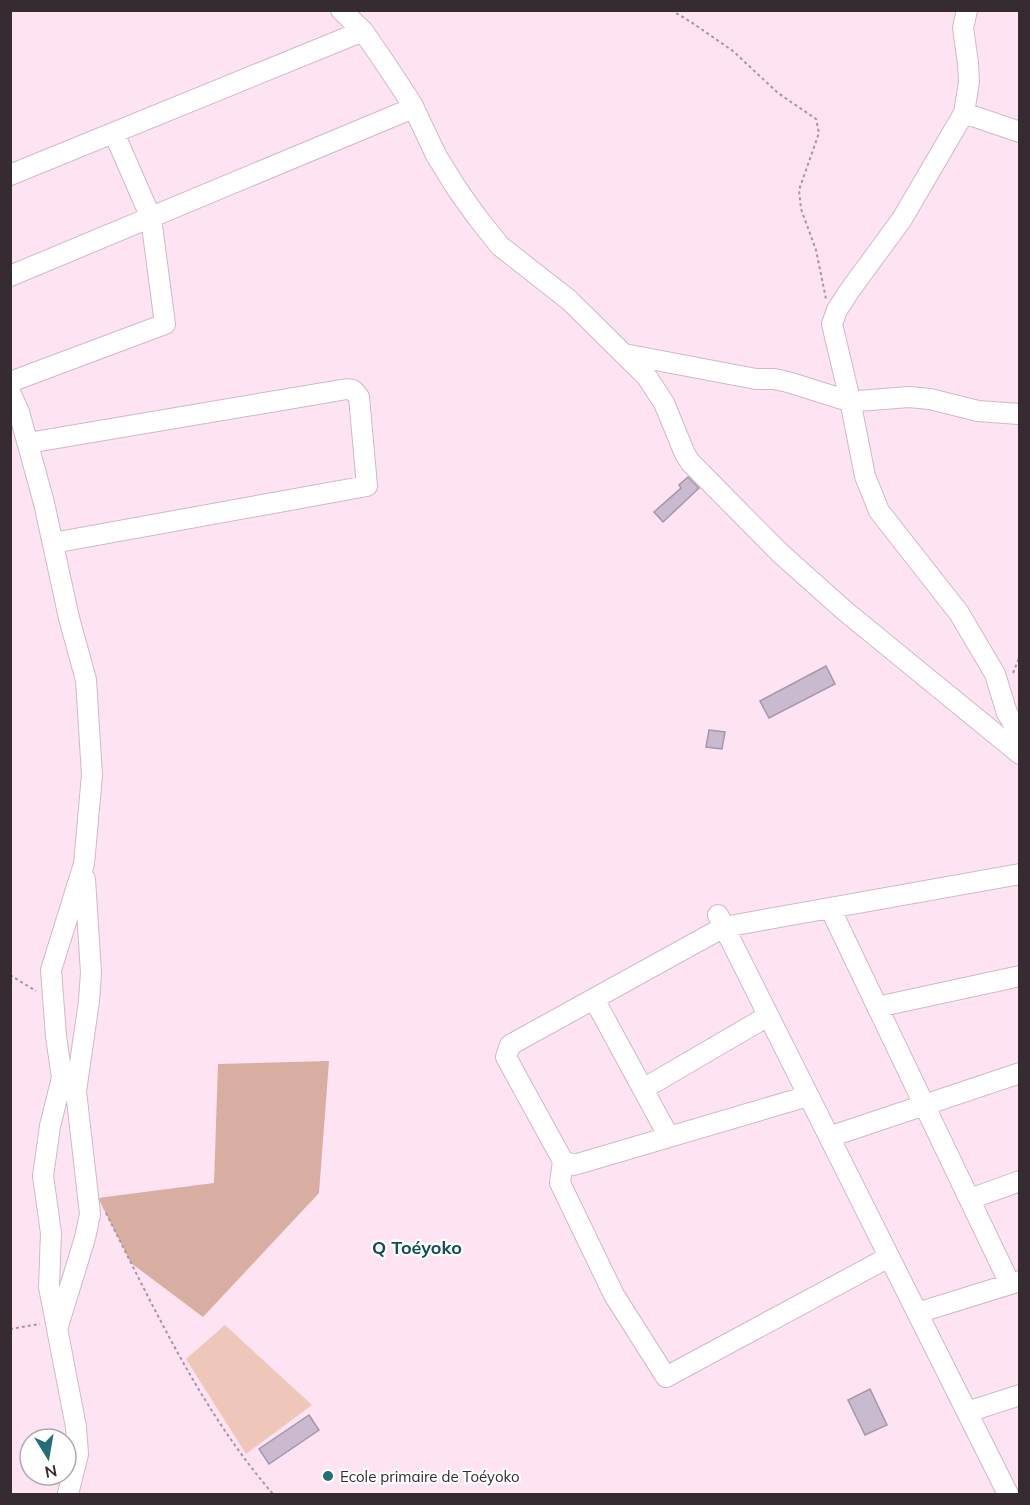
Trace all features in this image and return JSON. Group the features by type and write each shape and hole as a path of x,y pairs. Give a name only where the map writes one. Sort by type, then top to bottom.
{"street":[{"path":"341,10 363,31 413,108 436,155 457,189 500,246 569,300 647,377 664,403 691,463 780,553 845,611 1020,754"},
{"path":"967,10 963,28 969,72 964,113 902,219 850,290 837,310 832,324 865,476 879,511 959,613 995,674 1007,712 1020,735"},
{"path":"10,175 363,31"},
{"path":"10,276 413,108"},
{"path":"964,113 1020,132"},
{"path":"10,382 165,324 151,218 114,133"},
{"path":"624,354 756,379 774,379 850,400 909,397 930,399 978,411 1020,414"},
{"path":"27,443 347,389 353,390 358,396 367,486 52,543"},
{"path":"10,392 19,412 86,680 92,775 84,864 91,973 76,1091 90,1214 85,1238 57,1328"},
{"path":"68,1494 78,1454 76,1427 49,1287 51,1233 43,1176 50,1126 62,1078 51,970 84,864"},
{"path":"889,1257 666,1377 614,1295 560,1183 563,1161 506,1057 510,1045 594,999 721,921 830,908 1020,874"},
{"path":"830,908 969,1199 1015,1283 917,1313"},
{"path":"721,921 1008,1494"},
{"path":"877,1007 1020,976"},
{"path":"594,999 669,1137"},
{"path":"643,1089 768,1016"},
{"path":"829,1137 1020,1073"},
{"path":"563,1161 574,1165 808,1096"},
{"path":"969,1199 1020,1180"},
{"path":"967,1412 1020,1395"}],"path":[{"path":"671,10 733,51 778,93 816,119 819,133 798,190 801,209 816,250 832,324"},
{"path":"10,975 54,1001"},
{"path":"103,1207 187,1368 246,1464 273,1494"},
{"path":"10,1329 48,1323 57,1328"}],"shaded area":[{"path":"329,1061 319,1193 203,1317 131,1263 98,1198 214,1183 218,1064"},
{"path":"225,1325 312,1405 246,1454 186,1359"}],"building":[{"path":"688,477 699,488 663,522 654,512 681,488 679,485"},
{"path":"826,666 835,684 769,718 760,701"},
{"path":"709,730 725,732 722,749 706,747"},
{"path":"870,1389 887,1425 865,1435 848,1400"},
{"path":"309,1415 319,1430 269,1464 259,1449"}],"place":[{"name":"Ecole primaire de Toéyoko","path":"328,1476"}],"district":[{"name":"Q Toéyoko","path":"417,1247"}]}
